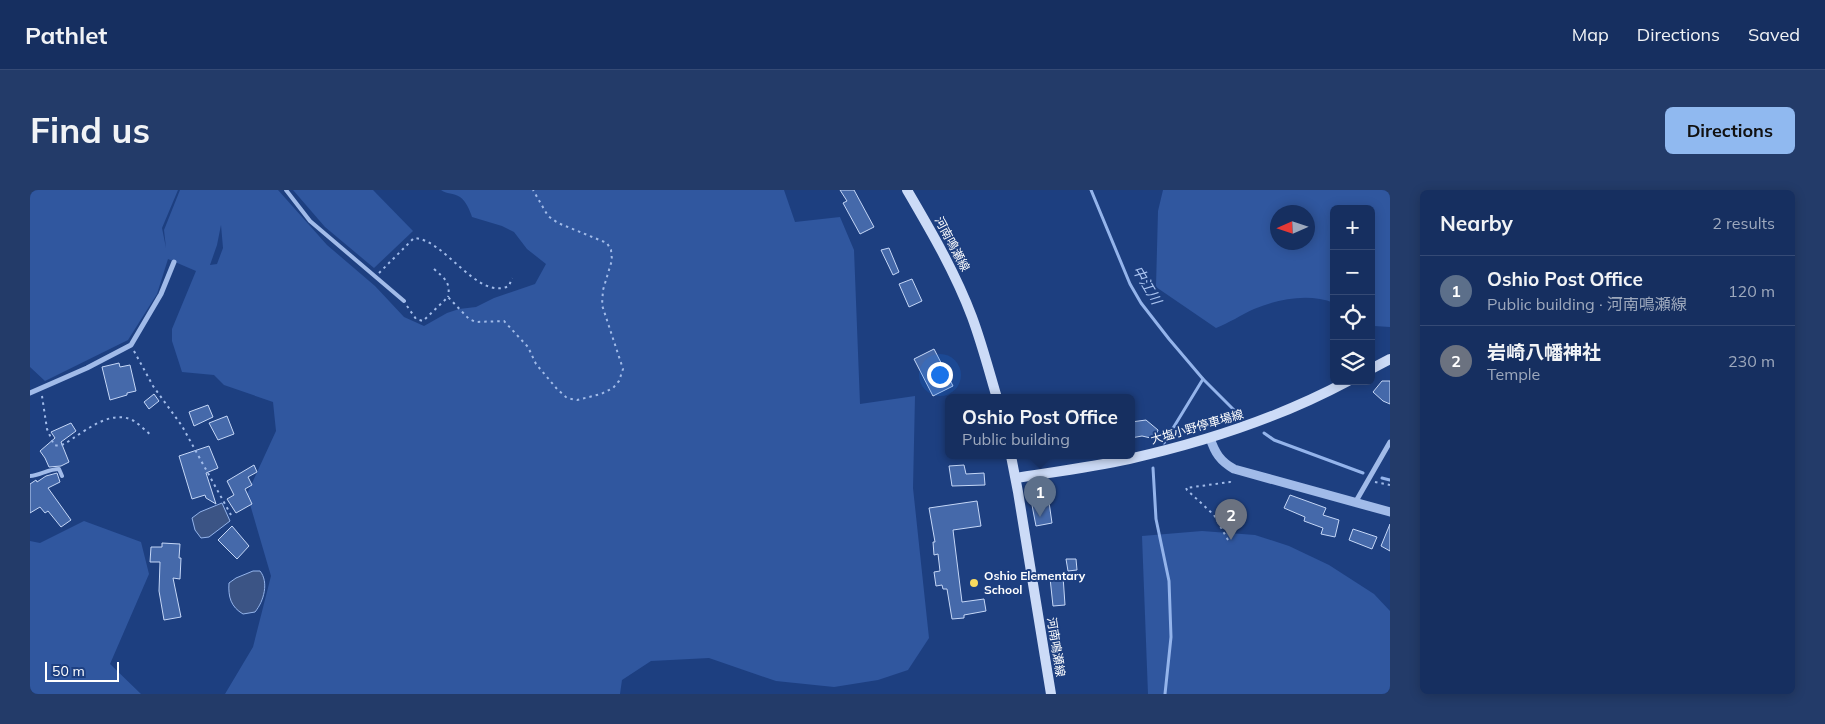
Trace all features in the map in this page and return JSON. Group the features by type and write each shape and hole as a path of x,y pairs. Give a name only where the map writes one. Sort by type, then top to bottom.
{"main road":[{"name":"河南鳴瀬線","path":"907,190 937,241 957,282 983,349 996,394"},
{"path":"1375,367 1390,359"},
{"name":"大塩小野停車場線","path":"1135,457 1210,438 1266,418 1320,396 1341,385"},
{"name":"河南鳴瀬線","path":"1012,459 1050,694"},
{"name":"大塩小野停車場線","path":"1016,478 1128,459"}],"street":[{"path":"30,393 87,368 130,345 161,294 174,262"},
{"path":"1210,438 1216,454 1225,464 1234,469 1390,512"},
{"path":"1355,502 1390,442"}],"lane":[{"path":"286,190 310,220 404,301"},
{"path":"30,476 40,475 53,469 59,469 62,476"}],"path":[{"path":"448,297 469,319 476,322 504,321 528,347 536,364 567,398 577,400 601,394 614,388 619,381 623,369 602,305 603,290 612,260 611,250 607,243 558,223 548,216 533,190"},
{"path":"375,276 386,268 414,238 421,238 447,255 461,270 494,289 502,289 509,286 512,278"},
{"path":"404,301 416,319 424,322 448,297 450,289 447,280 434,269"},
{"path":"130,345 153,386 182,426 232,515"},
{"path":"40,388 47,429 54,446 62,445 96,423 116,417 135,421 152,436"},
{"path":"1228,540 1214,515 1186,488 1230,482 1234,469"},
{"path":"1368,480 1390,485"}],"shaded area":[{"path":"30,190 178,190 162,228 166,248 164,230 180,190 278,190 327,245 375,286 404,317 424,326 447,313 476,307 494,298 535,284 546,264 527,249 514,232 502,226 472,217 468,206 462,199 441,190 784,190 795,222 840,217 854,250 860,404 915,396 913,488 929,638 908,670 878,680 834,687 776,681 709,658 651,661 622,680 620,694 225,694 253,647 271,576 247,494 276,431 273,402 224,385 214,375 182,372 172,341 172,329 196,271 168,259 157,294 128,340 45,381 30,367","holes":["221,225 223,248 217,264 210,265"]},
{"path":"293,190 373,190 413,231 374,268 325,227"},
{"path":"1163,190 1390,190 1390,327 1375,326 1375,205 1330,205 1330,302 1304,298 1273,302 1254,309 1216,328 1156,287 1158,211"},
{"path":"222,503 230,521 209,537 201,538 195,530 192,518 200,512"},
{"path":"84,521 141,542 149,574 110,664 141,694 30,694 30,541 40,543"},
{"path":"1202,531 1255,535 1289,546 1329,565 1374,594 1390,611 1390,694 1148,694 1142,536"},
{"path":"253,571 260,571 263,575 264,592 255,612 243,614 231,601 229,583"}],"building":[{"path":"840,190 854,190 874,227 860,234 843,203 847,201"},
{"path":"889,248 899,272 893,275 881,250"},
{"path":"912,279 922,301 909,307 899,284"},
{"path":"934,349 953,386 933,396 914,359"},
{"path":"119,363 120,367 130,365 136,391 110,400 102,367"},
{"path":"1382,381 1390,381 1390,404 1383,401 1373,392"},
{"path":"154,394 159,401 149,409 144,402"},
{"path":"208,405 213,417 194,426 189,412"},
{"path":"227,416 234,434 218,440 209,423"},
{"path":"1146,420 1158,430 1155,439 1142,436 1135,437 1135,421"},
{"path":"71,423 76,431 61,442 69,462 61,466 49,467 40,451 55,438 51,432"},
{"path":"209,446 218,468 206,473 216,504 206,498 205,495 192,499 179,456"},
{"path":"254,465 257,472 248,477 252,485 245,489 252,504 236,513 227,499 234,495 227,481"},
{"path":"964,465 966,474 984,473 985,485 952,486 949,466"},
{"path":"57,473 60,482 48,488 71,520 61,527 48,511 45,513 40,507 30,513 30,484"},
{"path":"1290,495 1326,508 1323,515 1339,520 1335,537 1321,534 1323,528 1304,521 1305,517 1284,508"},
{"path":"977,501 981,526 953,530 962,602 984,599 986,611 964,615 964,618 952,619 947,589 943,589 942,585 936,586 934,572 940,571 938,554 934,555 933,542 935,542 929,508"},
{"path":"1049,502 1052,523 1036,526 1032,505"},
{"path":"1390,524 1390,551 1381,546"},
{"path":"232,526 249,546 237,559 218,540"},
{"path":"1353,529 1377,537 1372,549 1349,540"},
{"path":"162,543 180,544 179,558 181,558 180,579 173,578 181,617 164,620 159,591 160,562 150,562 151,547 162,547"},
{"path":"1066,559 1076,559 1077,570 1068,571"},
{"path":"1063,576 1065,605 1053,606 1050,578"}],"waterway":[{"name":"中江川","path":"1091,190 1130,284 1141,303 1203,379 1239,415"},
{"path":"1164,443 1203,379"},
{"path":"1264,433 1274,440 1363,473"},
{"path":"1153,468 1156,519 1169,581 1171,637 1165,694"},
{"path":"1382,478 1390,480"}],"place":[{"name":"Oshio Post Office","path":"1040,517"},
{"name":"岩崎八幡神社","path":"1231,540"},
{"name":"Oshio Elementary School","path":"974,583"}]}
